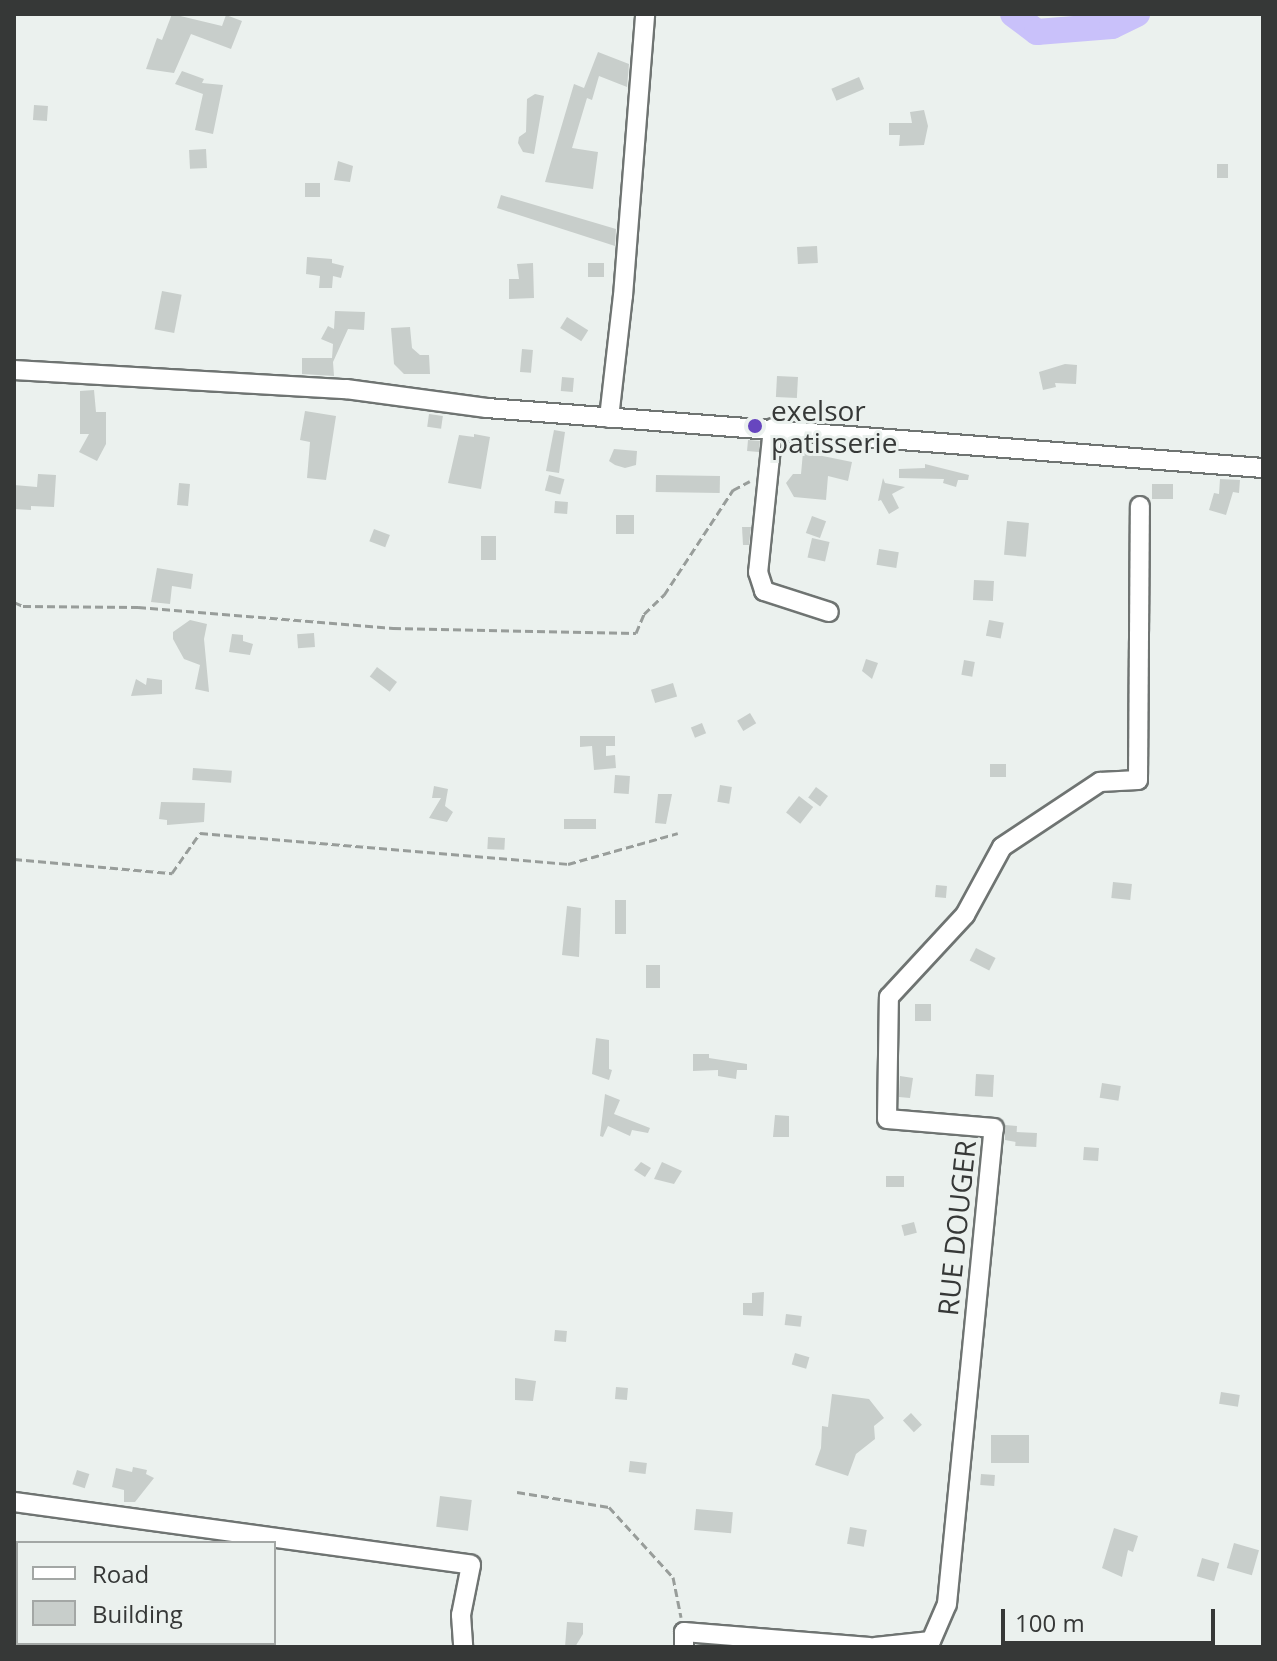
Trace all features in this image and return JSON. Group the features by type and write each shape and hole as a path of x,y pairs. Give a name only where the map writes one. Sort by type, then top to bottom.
{"street":[{"path":"609,418 623,296 645,14"},
{"path":"14,370 346,389 487,408 1263,468"},
{"path":"773,428 758,572 764,591 829,612"},
{"name":"RUE DOUGER","path":"684,1640 872,1647 931,1641 947,1604 994,1128 887,1119 889,997 965,915 1002,847 1100,782 1138,780 1140,506"},
{"path":"14,1502 471,1565 461,1615 463,1647"}],"path":[{"path":"14,602 23,606 138,607 393,628 636,633 644,614 664,595 733,490 768,471"},
{"path":"14,859 172,873 200,833 568,864 678,833"},
{"path":"517,1492 609,1507 673,1577 684,1640"}],"building":[{"path":"172,14 222,26 226,15 242,21 231,49 191,34 174,73 146,69 157,38 162,40"},
{"path":"598,52 629,64 627,87 599,76 592,100 587,98 572,148 598,152 593,189 545,182 574,84 584,88"},
{"path":"182,71 204,79 202,83 223,85 213,134 195,130 203,94 175,84"},
{"path":"859,77 864,89 836,101 831,89"},
{"path":"535,94 544,96 534,154 523,152 518,143 519,137 526,132 527,99"},
{"path":"34,105 48,106 47,121 33,120"},
{"path":"924,110 928,126 924,145 899,146 900,135 889,135 889,123 912,123 910,112"},
{"path":"206,149 207,168 190,169 189,150"},
{"path":"338,161 353,166 350,182 334,180"},
{"path":"1217,164 1228,164 1228,178 1217,178"},
{"path":"305,183 320,183 320,197 305,197"},
{"path":"501,195 616,229 615,246 497,208"},
{"path":"817,246 818,263 798,264 797,247"},
{"path":"307,257 332,259 332,263 344,266 341,278 333,276 332,288 319,288 320,276 306,274"},
{"path":"533,263 534,298 509,299 509,279 519,279 517,264"},
{"path":"588,263 604,263 604,277 588,277"},
{"path":"162,291 182,295 174,333 155,329"},
{"path":"335,311 365,312 364,330 348,329 333,362 334,376 302,374 302,358 332,358 333,344 321,339 328,326 334,329"},
{"path":"567,317 588,330 581,341 560,328"},
{"path":"410,327 412,348 420,355 429,355 430,374 404,374 394,364 391,328"},
{"path":"522,349 533,350 531,373 520,372"},
{"path":"1065,364 1077,365 1076,384 1055,383 1056,387 1043,390 1039,372"},
{"path":"777,376 798,377 797,398 776,397"},
{"path":"562,377 574,378 573,392 561,391"},
{"path":"94,390 96,412 106,412 106,444 97,461 79,452 89,434 80,434 80,391"},
{"path":"305,411 336,416 326,480 307,478 310,442 300,440"},
{"path":"429,414 443,416 441,429 427,427"},
{"path":"554,430 565,432 559,473 546,471"},
{"path":"474,434 490,437 481,489 448,483 459,435 474,437"},
{"path":"748,440 760,441 759,452 747,451"},
{"path":"614,449 637,451 636,465 625,468 609,461"},
{"path":"803,452 852,462 848,481 828,476 826,500 794,497 786,483 793,474 801,474"},
{"path":"925,464 969,475 968,480 958,480 956,487 943,483 944,479 899,478 899,469 925,468"},
{"path":"38,474 56,475 54,507 14,509 14,485 37,487"},
{"path":"549,475 564,479 560,495 545,490"},
{"path":"656,475 720,476 720,493 656,492"},
{"path":"883,478 885,483 905,487 892,494 899,508 889,514 881,500 878,501"},
{"path":"1220,479 1240,480 1239,493 1233,492 1226,515 1209,510 1214,493 1219,494"},
{"path":"179,483 190,484 188,506 177,505"},
{"path":"1152,484 1173,484 1173,499 1152,499"},
{"path":"555,501 568,502 567,514 554,513"},
{"path":"616,515 634,515 634,534 616,534"},
{"path":"812,516 826,521 820,538 806,533"},
{"path":"1007,521 1029,523 1026,557 1004,555"},
{"path":"742,527 751,527 749,545 743,545"},
{"path":"374,529 390,535 385,547 369,541"},
{"path":"481,536 496,536 496,560 481,560"},
{"path":"812,538 830,542 825,562 808,557"},
{"path":"879,549 899,552 896,568 876,565"},
{"path":"157,568 193,574 191,589 172,586 170,604 151,602"},
{"path":"974,580 994,581 993,601 973,600"},
{"path":"190,620 207,624 204,639 209,692 195,689 200,665 184,659 173,639 173,632"},
{"path":"989,620 1004,623 1001,639 986,636"},
{"path":"314,633 315,647 298,648 297,634"},
{"path":"232,634 243,635 243,641 253,644 250,655 229,652"},
{"path":"866,659 878,663 872,679 862,671"},
{"path":"964,660 975,662 972,677 961,675"},
{"path":"377,667 397,682 390,692 370,677"},
{"path":"147,678 162,680 162,694 131,696 136,679 146,685"},
{"path":"673,683 677,696 655,703 651,690"},
{"path":"750,713 756,723 743,731 737,721"},
{"path":"702,723 706,733 695,738 691,727"},
{"path":"580,736 615,736 615,746 606,746 606,756 615,755 616,768 594,770 592,746 580,747"},
{"path":"990,764 1006,764 1006,777 990,777"},
{"path":"193,768 232,771 231,783 192,780"},
{"path":"615,775 630,776 629,794 614,793"},
{"path":"720,785 732,787 729,804 717,802"},
{"path":"434,786 448,789 445,806 453,812 447,822 429,818 441,798 432,798"},
{"path":"816,787 828,796 820,806 808,797"},
{"path":"658,794 672,794 666,824 655,823"},
{"path":"799,796 813,807 800,824 786,813"},
{"path":"161,802 205,803 204,822 167,825 167,820 159,819"},
{"path":"564,819 596,819 596,829 564,829"},
{"path":"488,837 505,838 504,850 487,849"},
{"path":"1113,882 1132,884 1130,900 1111,898"},
{"path":"936,885 947,886 946,898 935,897"},
{"path":"615,900 626,900 626,934 615,934"},
{"path":"567,906 581,908 579,957 562,955"},
{"path":"976,948 996,958 989,970 970,960"},
{"path":"646,965 660,965 660,988 646,988"},
{"path":"915,1004 931,1004 931,1021 915,1021"},
{"path":"596,1038 609,1040 609,1069 612,1070 609,1080 592,1074"},
{"path":"693,1054 709,1054 709,1058 747,1064 747,1070 737,1070 736,1079 718,1076 718,1070 693,1071"},
{"path":"976,1074 994,1075 993,1097 975,1096"},
{"path":"900,1076 913,1078 910,1098 899,1097"},
{"path":"1102,1083 1121,1086 1118,1101 1100,1098"},
{"path":"605,1094 620,1100 614,1114 650,1128 648,1133 632,1130 630,1136 608,1126 603,1137 600,1136"},
{"path":"775,1115 789,1116 789,1137 773,1137"},
{"path":"1005,1125 1017,1126 1016,1142 1005,1140"},
{"path":"1016,1132 1037,1133 1036,1147 1015,1146"},
{"path":"1084,1147 1099,1148 1098,1161 1083,1160"},
{"path":"641,1162 651,1168 645,1177 634,1170"},
{"path":"662,1162 682,1171 674,1184 654,1179"},
{"path":"886,1176 904,1176 904,1187 886,1187"},
{"path":"914,1222 917,1233 904,1236 901,1225"},
{"path":"764,1292 763,1316 743,1315 743,1303 752,1303 752,1293"},
{"path":"786,1314 802,1316 801,1327 785,1325"},
{"path":"555,1330 567,1331 566,1342 554,1341"},
{"path":"795,1353 809,1357 806,1369 792,1365"},
{"path":"515,1378 536,1381 533,1401 515,1400"},
{"path":"616,1387 628,1388 627,1400 615,1399"},
{"path":"1221,1392 1240,1395 1238,1407 1219,1404"},
{"path":"832,1394 869,1399 884,1418 874,1426 875,1439 856,1454 848,1476 815,1465 821,1448 822,1426 828,1427"},
{"path":"911,1413 922,1425 914,1432 903,1421"},
{"path":"991,1435 1029,1435 1029,1463 991,1463"},
{"path":"630,1461 647,1463 646,1474 629,1472"},
{"path":"133,1467 147,1470 146,1474 154,1478 135,1502 124,1502 124,1490 112,1487 116,1468 132,1472"},
{"path":"77,1470 89,1474 85,1488 72,1484"},
{"path":"981,1474 995,1475 994,1486 980,1485"},
{"path":"440,1496 472,1500 468,1531 436,1527"},
{"path":"696,1509 733,1512 731,1533 694,1530"},
{"path":"850,1527 867,1530 864,1547 847,1544"},
{"path":"1114,1528 1138,1536 1133,1552 1128,1550 1122,1577 1102,1568"},
{"path":"1234,1543 1259,1550 1252,1575 1227,1568"},
{"path":"1202,1558 1219,1563 1214,1581 1197,1576"},
{"path":"567,1622 583,1623 583,1634 575,1647 565,1647"}],"waterway":[{"path":"1013,14 1037,32 1112,26 1137,14"}],"place":[{"name":"exelsor patisserie","path":"755,426"}]}
